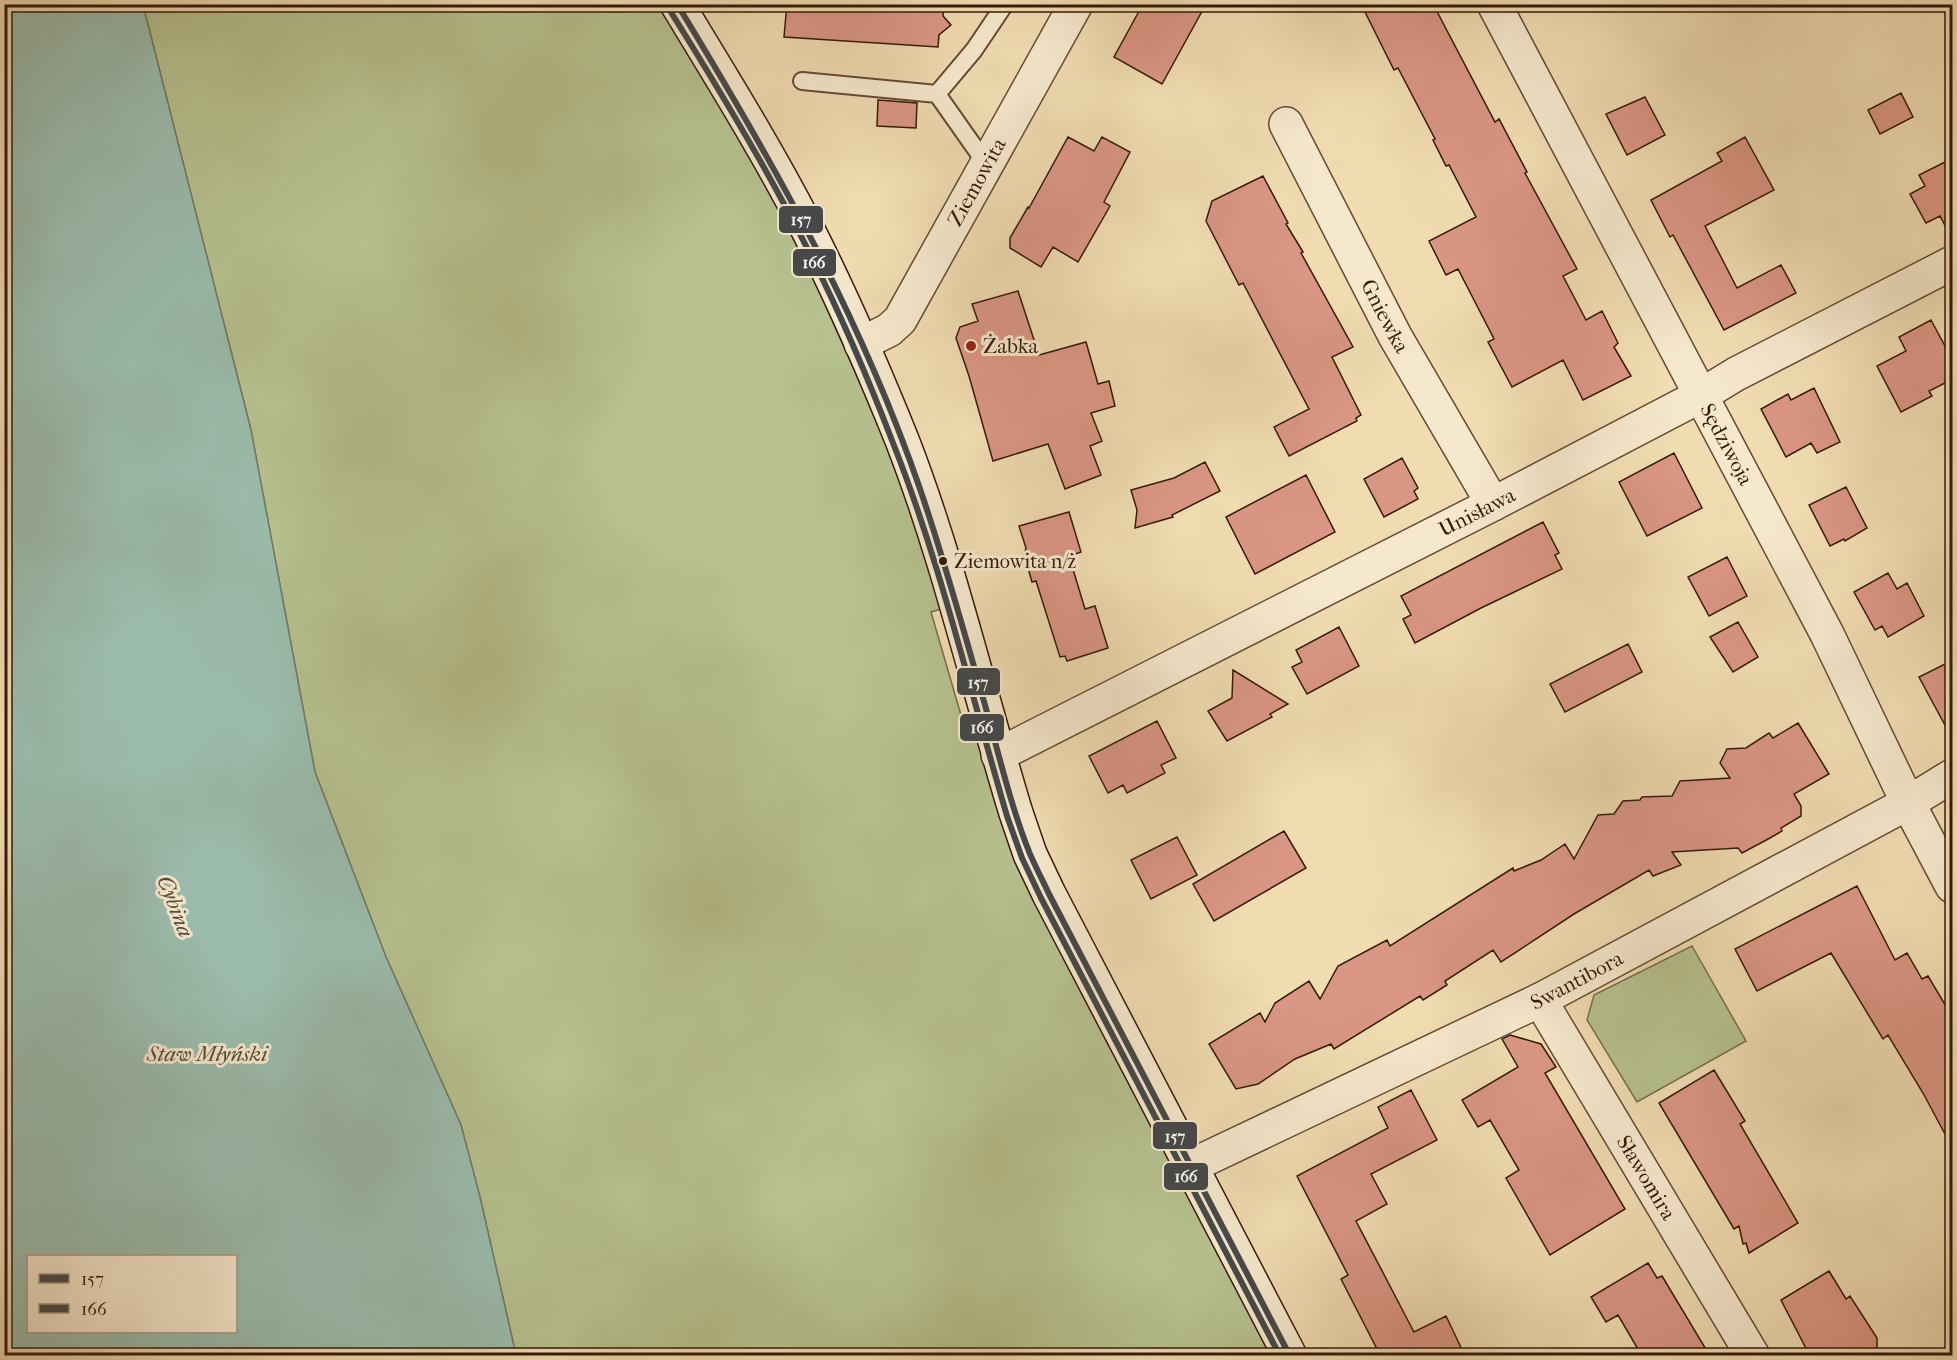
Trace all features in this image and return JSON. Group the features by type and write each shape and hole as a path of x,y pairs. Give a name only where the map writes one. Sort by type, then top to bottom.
{"street":[{"path":"677,4 715,65 802,218 861,344 902,440 926,507 998,755 1027,843 1049,894 1290,1356"},
{"name":"Ziemowita","path":"861,344 889,330 900,320 1076,4"},
{"name":"Sędziwoja","path":"1494,4 1827,634 1908,803 1953,886"},
{"name":"Gniewka","path":"1286,124 1395,336 1493,504"},
{"name":"Unisława","path":"998,755 1493,504 1953,263"},
{"name":"Swantibora","path":"1191,1166 1540,1000 1908,803 1953,776"},
{"name":"Sławomira","path":"1540,1000 1753,1356"}],"lane":[{"path":"937,94 974,50 1005,4"},
{"path":"801,81 937,94 987,165"}],"green space":[{"path":"143,5 660,5 756,167 803,254 881,431 912,515 941,609 931,612 963,722 973,719 1273,1355 516,1355 461,1125 386,957 315,772 251,430"},
{"path":"1692,946 1746,1041 1637,1102 1587,1020 1594,995"}],"water":[{"name":"Staw Młyński","path":"5,4 143,5 251,430 315,772 386,957 461,1125 516,1355 5,1355"}],"building":[{"path":"787,4 944,4 943,16 951,25 939,35 938,47 784,37"},
{"path":"1143,4 1206,4 1162,84 1114,57"},
{"path":"1361,4 1433,4 1495,122 1499,119 1527,172 1525,173 1577,269 1563,276 1586,320 1602,311 1618,343 1614,347 1631,376 1583,400 1563,360 1512,387 1488,342 1494,339 1458,269 1446,275 1429,241 1476,217 1449,165 1446,166 1433,140 1435,139 1398,68 1394,70"},
{"path":"1901,93 1913,117 1880,134 1868,110"},
{"path":"1645,97 1665,135 1627,155 1606,114"},
{"path":"878,100 917,103 916,128 877,126"},
{"path":"1068,137 1094,151 1102,137 1130,152 1104,202 1110,206 1078,262 1053,247 1041,267 1010,248 1010,238"},
{"path":"1745,137 1774,190 1705,226 1737,288 1781,265 1796,293 1724,330 1673,235 1670,237 1651,200 1722,161 1717,153"},
{"path":"1953,158 1953,241 1940,216 1926,223 1910,194 1925,186 1919,175"},
{"path":"1263,176 1288,223 1286,224 1303,252 1301,253 1353,347 1332,357 1361,415 1356,418 1357,421 1289,456 1274,427 1309,409 1243,283 1239,285 1206,221 1212,201"},
{"path":"1018,291 1039,355 1086,342 1098,384 1109,381 1115,406 1091,413 1102,441 1090,446 1101,475 1065,489 1048,444 993,461 956,338 960,327 978,321 972,304"},
{"path":"1931,320 1953,361 1953,379 1929,391 1932,396 1901,412 1877,366 1906,351 1899,337"},
{"path":"1814,388 1840,442 1817,453 1811,443 1786,457 1761,409 1788,394 1791,400"},
{"path":"1674,453 1702,508 1647,536 1619,482"},
{"path":"1402,458 1418,488 1414,491 1418,499 1384,517 1364,479"},
{"path":"1205,462 1220,491 1172,515 1173,517 1135,528 1137,510 1131,490 1174,478"},
{"path":"1306,475 1335,532 1255,574 1226,517"},
{"path":"1846,487 1867,528 1845,541 1844,539 1830,546 1809,505"},
{"path":"1069,512 1081,552 1069,556 1085,609 1095,606 1108,648 1067,661 1065,656 1060,657 1036,581 1032,582 1028,568 1022,564 1026,548 1019,526"},
{"path":"1543,522 1559,553 1555,555 1562,569 1415,643 1403,619 1411,615 1401,596"},
{"path":"1727,557 1747,596 1709,616 1688,577"},
{"path":"1888,573 1897,589 1907,583 1924,616 1888,637 1882,626 1875,630 1854,592"},
{"path":"1738,622 1758,657 1733,672 1710,637"},
{"path":"1339,627 1359,666 1307,694 1292,667 1302,662 1296,650"},
{"path":"1628,644 1642,672 1565,712 1550,684"},
{"path":"1953,660 1953,740 1919,677"},
{"path":"1233,670 1288,704 1270,714 1272,717 1227,741 1208,711 1232,698"},
{"path":"1157,721 1176,758 1161,765 1165,773 1127,793 1123,785 1108,793 1089,756"},
{"path":"1798,723 1829,774 1794,794 1801,806 1801,816 1770,838 1742,853 1738,848 1672,852 1681,865 1653,876 1649,870 1574,914 1501,962 1493,950 1445,981 1447,985 1423,1000 1420,996 1334,1049 1331,1044 1295,1059 1258,1084 1236,1089 1209,1044 1260,1013 1265,1022 1275,1003 1309,981 1320,999 1338,966 1387,940 1390,946 1513,868 1514,871 1541,860 1565,844 1574,859 1598,815 1614,814 1623,801 1640,800 1642,797 1672,796 1680,781 1730,778 1720,763 1727,749 1746,748 1769,733 1773,738"},
{"path":"1284,831 1306,868 1214,921 1193,884"},
{"path":"1177,837 1197,875 1151,899 1131,860"},
{"path":"1857,886 1895,960 1907,953 1922,979 1928,976 1953,1018 1953,1149 1888,1035 1883,1039 1831,953 1757,991 1735,949"},
{"path":"1510,1035 1541,1044 1556,1067 1545,1073 1625,1209 1550,1255 1506,1178 1519,1170 1490,1120 1478,1127 1462,1100 1518,1067 1502,1039"},
{"path":"1714,1070 1745,1121 1740,1124 1798,1223 1749,1253 1746,1243 1743,1244 1739,1226 1734,1229 1659,1103"},
{"path":"1411,1090 1437,1140 1371,1174 1387,1204 1356,1221 1414,1332 1446,1316 1465,1356 1370,1356 1378,1351 1341,1279 1348,1275 1297,1176 1388,1128 1378,1107"},
{"path":"1648,1263 1657,1278 1662,1276 1710,1356 1642,1356 1618,1315 1606,1322 1591,1297"},
{"path":"1829,1271 1846,1299 1850,1296 1877,1338 1877,1349 1866,1356 1810,1356 1781,1300"}],"transit line":[{"name":"157","path":"677,4 746,121 811,239 841,299 895,422 937,540 1011,799 1032,859 1290,1356"},
{"name":"166","path":"669,9 728,105 784,204 829,292 869,382 926,535 1007,816 1022,858 1280,1356"}],"place":[{"name":"Żabka","path":"971,346"},
{"name":"Ziemowita n/ż","path":"943,561"}],"water label":[{"name":"Cybina","path":"176,906"}]}
